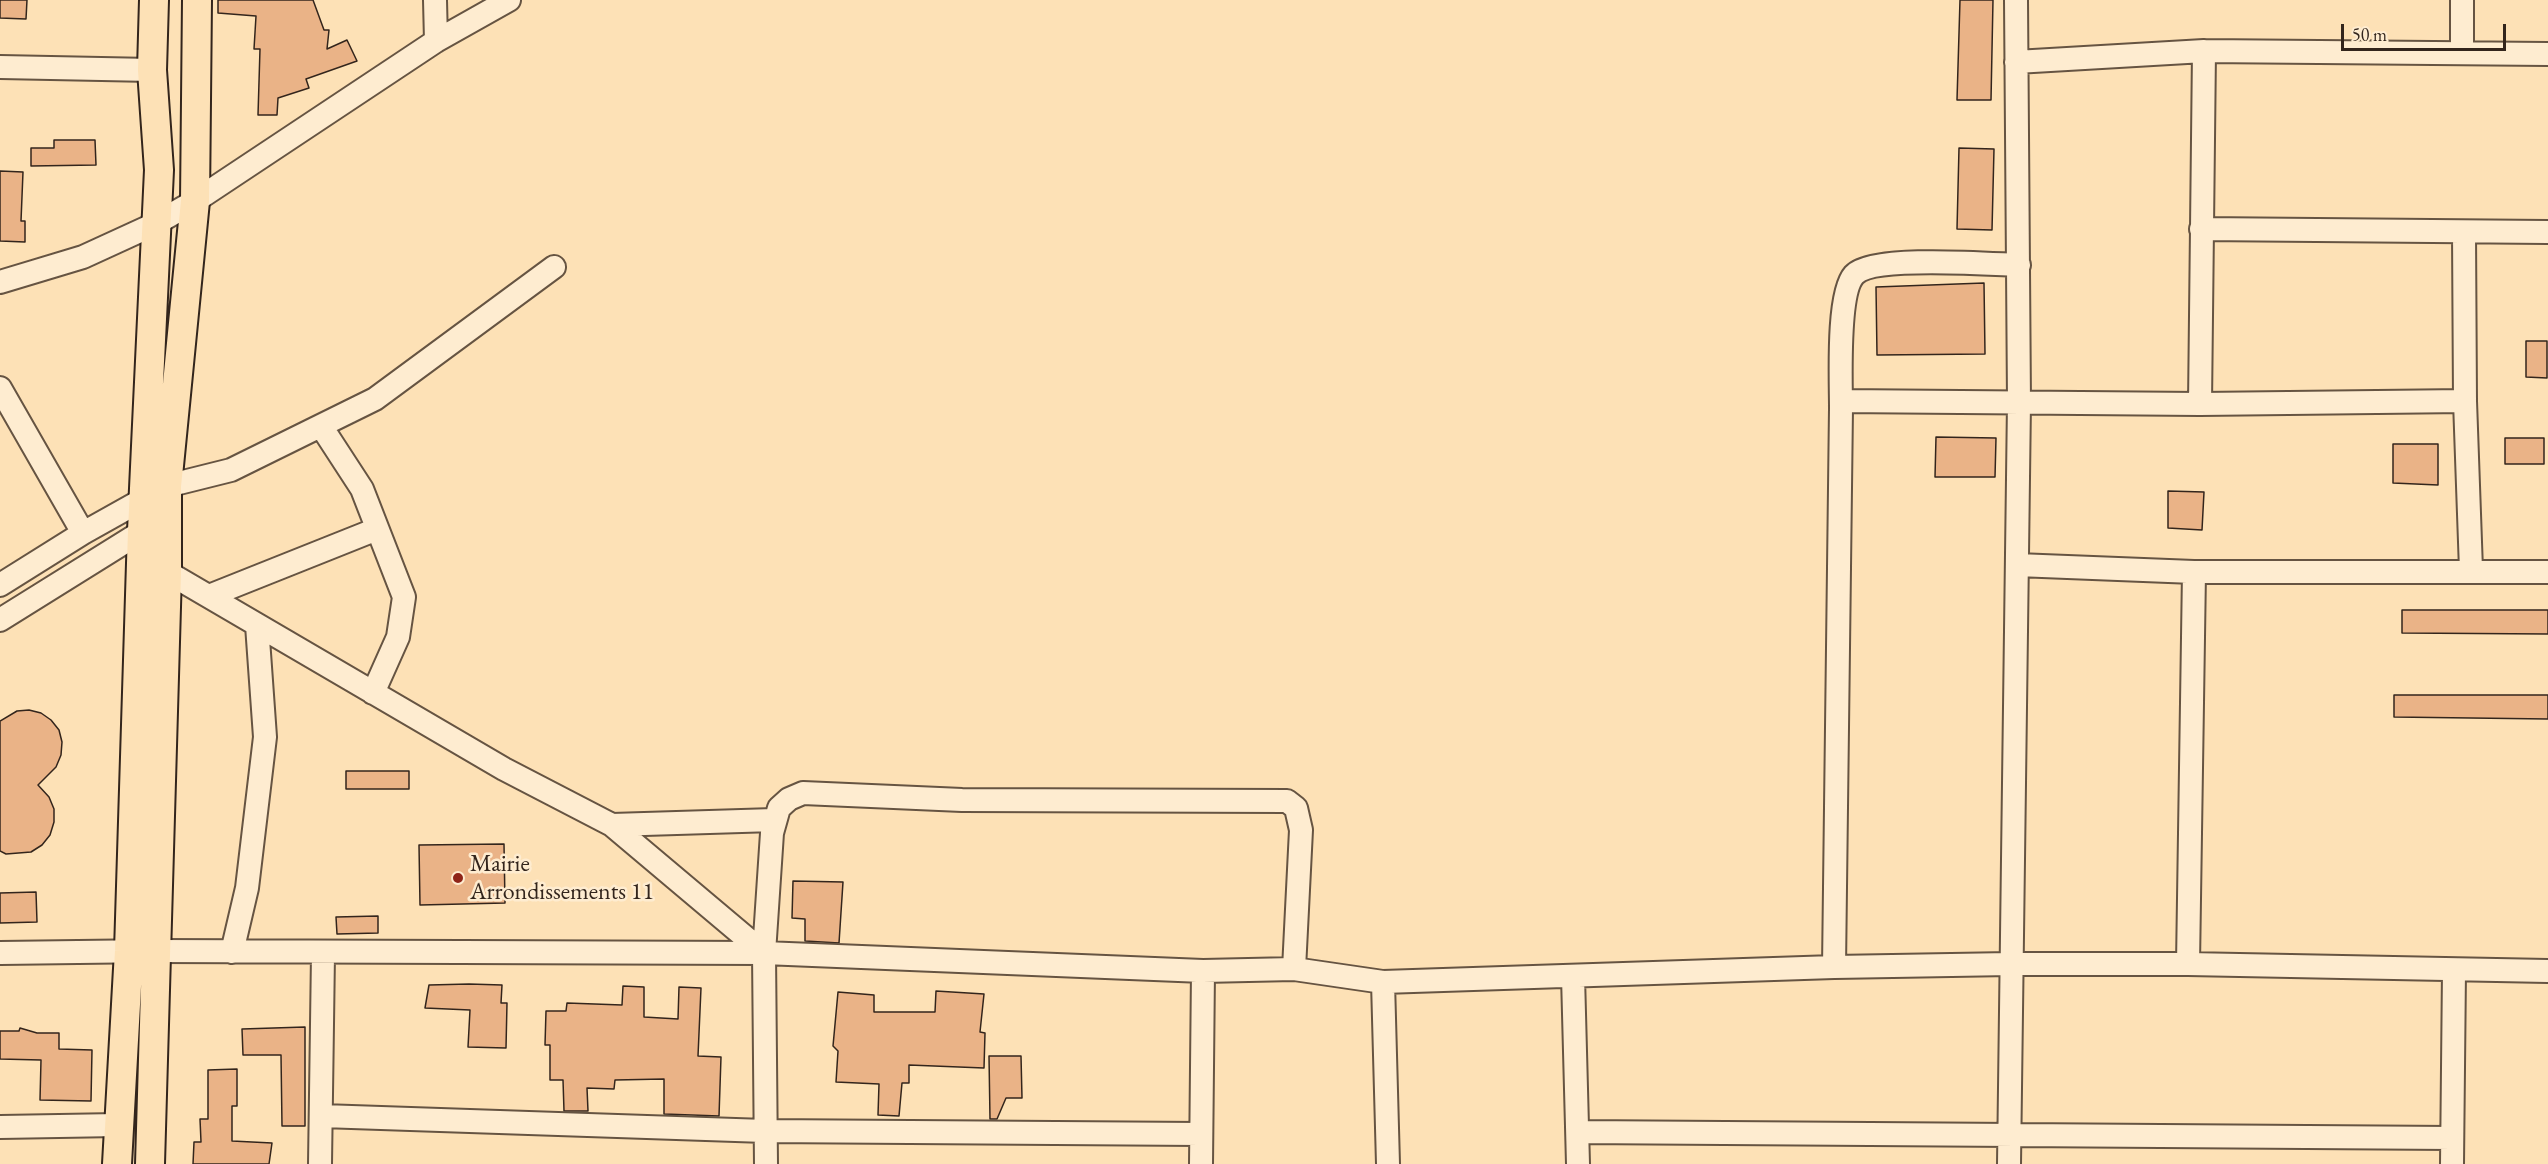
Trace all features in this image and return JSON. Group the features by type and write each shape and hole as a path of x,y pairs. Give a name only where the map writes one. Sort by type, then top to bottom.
{"main road":[{"path":"150,1164 143,951 155,492 155,224 159,170 152,70 154,0"},
{"path":"155,492 195,201 197,0"},
{"path":"117,1164 118,1125 143,951 167,572 154,524"}],"street":[{"path":"435,0 436,41"},
{"path":"0,282 82,257 155,224 195,201 436,41 509,0"},
{"path":"2009,1164 2019,402 2016,0"},
{"path":"2462,0 2462,52"},
{"path":"2016,62 2204,51 2548,54"},
{"path":"2200,404 2204,51"},
{"path":"0,67 152,70"},
{"path":"2201,229 2548,231"},
{"path":"2464,232 2465,401 2471,570"},
{"path":"1834,967 1841,401 1844,302 1847,286 1856,273 1886,263 2019,265"},
{"path":"0,585 83,533 155,492 231,470 375,399 554,267"},
{"path":"0,388 83,533"},
{"path":"1841,401 2200,404 2465,401"},
{"path":"321,426 362,489 404,597 398,637 373,693"},
{"path":"0,620 154,524"},
{"path":"209,596 377,529"},
{"path":"2017,565 2194,572 2471,570 2548,572"},
{"path":"167,572 504,769 612,825 764,953"},
{"path":"2188,964 2194,572"},
{"path":"232,952 247,888 265,737 257,625"},
{"path":"766,1164 764,953 774,820 779,808 789,799 803,793 962,800 1287,801 1296,808 1301,830 1294,969"},
{"path":"612,825 774,820"},
{"path":"0,953 143,951 323,954 764,953 1203,971 1294,969 1383,982 1834,967 2010,964 2188,964 2454,971 2548,971"},
{"path":"321,1164 323,954"},
{"path":"1201,1164 1203,971"},
{"path":"2452,1164 2454,971"},
{"path":"1573,976 1579,1132 1578,1164"},
{"path":"1383,982 1388,1164"},
{"path":"322,1116 765,1131 1200,1134"},
{"path":"0,1127 118,1125"},
{"path":"1579,1132 2452,1138"}],"building":[{"path":"0,0 27,0 26,19 0,18"},
{"path":"218,0 313,0 324,30 329,30 327,49 347,40 357,61 306,79 309,88 278,98 277,115 258,115 260,49 254,49 256,16 218,13"},
{"path":"1960,0 1993,0 1991,100 1957,100"},
{"path":"54,140 95,140 96,165 31,166 31,148 54,148"},
{"path":"1959,148 1994,149 1992,230 1957,229"},
{"path":"0,171 23,172 21,221 25,221 25,242 0,241"},
{"path":"1984,283 1985,354 1877,355 1876,287"},
{"path":"2526,341 2547,341 2547,378 2526,377"},
{"path":"1936,437 1996,438 1995,477 1935,477"},
{"path":"2505,438 2544,438 2544,464 2505,464"},
{"path":"2393,444 2438,444 2438,485 2393,483"},
{"path":"2168,491 2204,492 2202,530 2168,528"},
{"path":"2402,610 2548,610 2548,634 2402,633"},
{"path":"2394,695 2548,695 2548,719 2394,717"},
{"path":"29,710 41,713 51,720 59,730 62,742 61,755 56,767 38,785 49,797 54,809 54,822 50,835 42,845 31,852 6,854 0,851 0,721 17,711"},
{"path":"346,771 409,771 409,789 346,789"},
{"path":"504,844 505,903 420,905 419,845"},
{"path":"793,881 843,882 839,943 805,941 805,919 792,918"},
{"path":"36,892 37,922 0,923 0,893"},
{"path":"378,916 378,933 337,934 336,917"},
{"path":"429,985 502,985 501,1003 507,1003 506,1048 468,1047 470,1010 425,1008"},
{"path":"623,986 644,987 644,1017 678,1019 679,987 701,988 698,1056 721,1057 719,1116 664,1114 664,1079 615,1080 614,1089 587,1088 588,1111 564,1111 563,1080 550,1080 550,1045 545,1045 546,1011 566,1011 567,1003 622,1005"},
{"path":"936,991 984,994 980,1032 985,1033 984,1068 909,1065 909,1083 902,1083 899,1116 878,1115 879,1084 836,1082 838,1051 833,1046 838,992 874,995 874,1012 935,1012"},
{"path":"305,1027 305,1126 282,1126 281,1055 243,1055 242,1029"},
{"path":"20,1028 37,1033 59,1033 59,1049 92,1050 91,1101 40,1100 41,1060 0,1059 0,1031 19,1031"},
{"path":"989,1056 1021,1056 1022,1098 1006,1098 997,1119 990,1119"},
{"path":"237,1069 237,1106 232,1106 232,1141 272,1143 269,1164 193,1164 194,1142 201,1142 200,1119 208,1119 208,1070"}],"place":[{"name":"Mairie Arrondissements 11","path":"458,878"}]}
